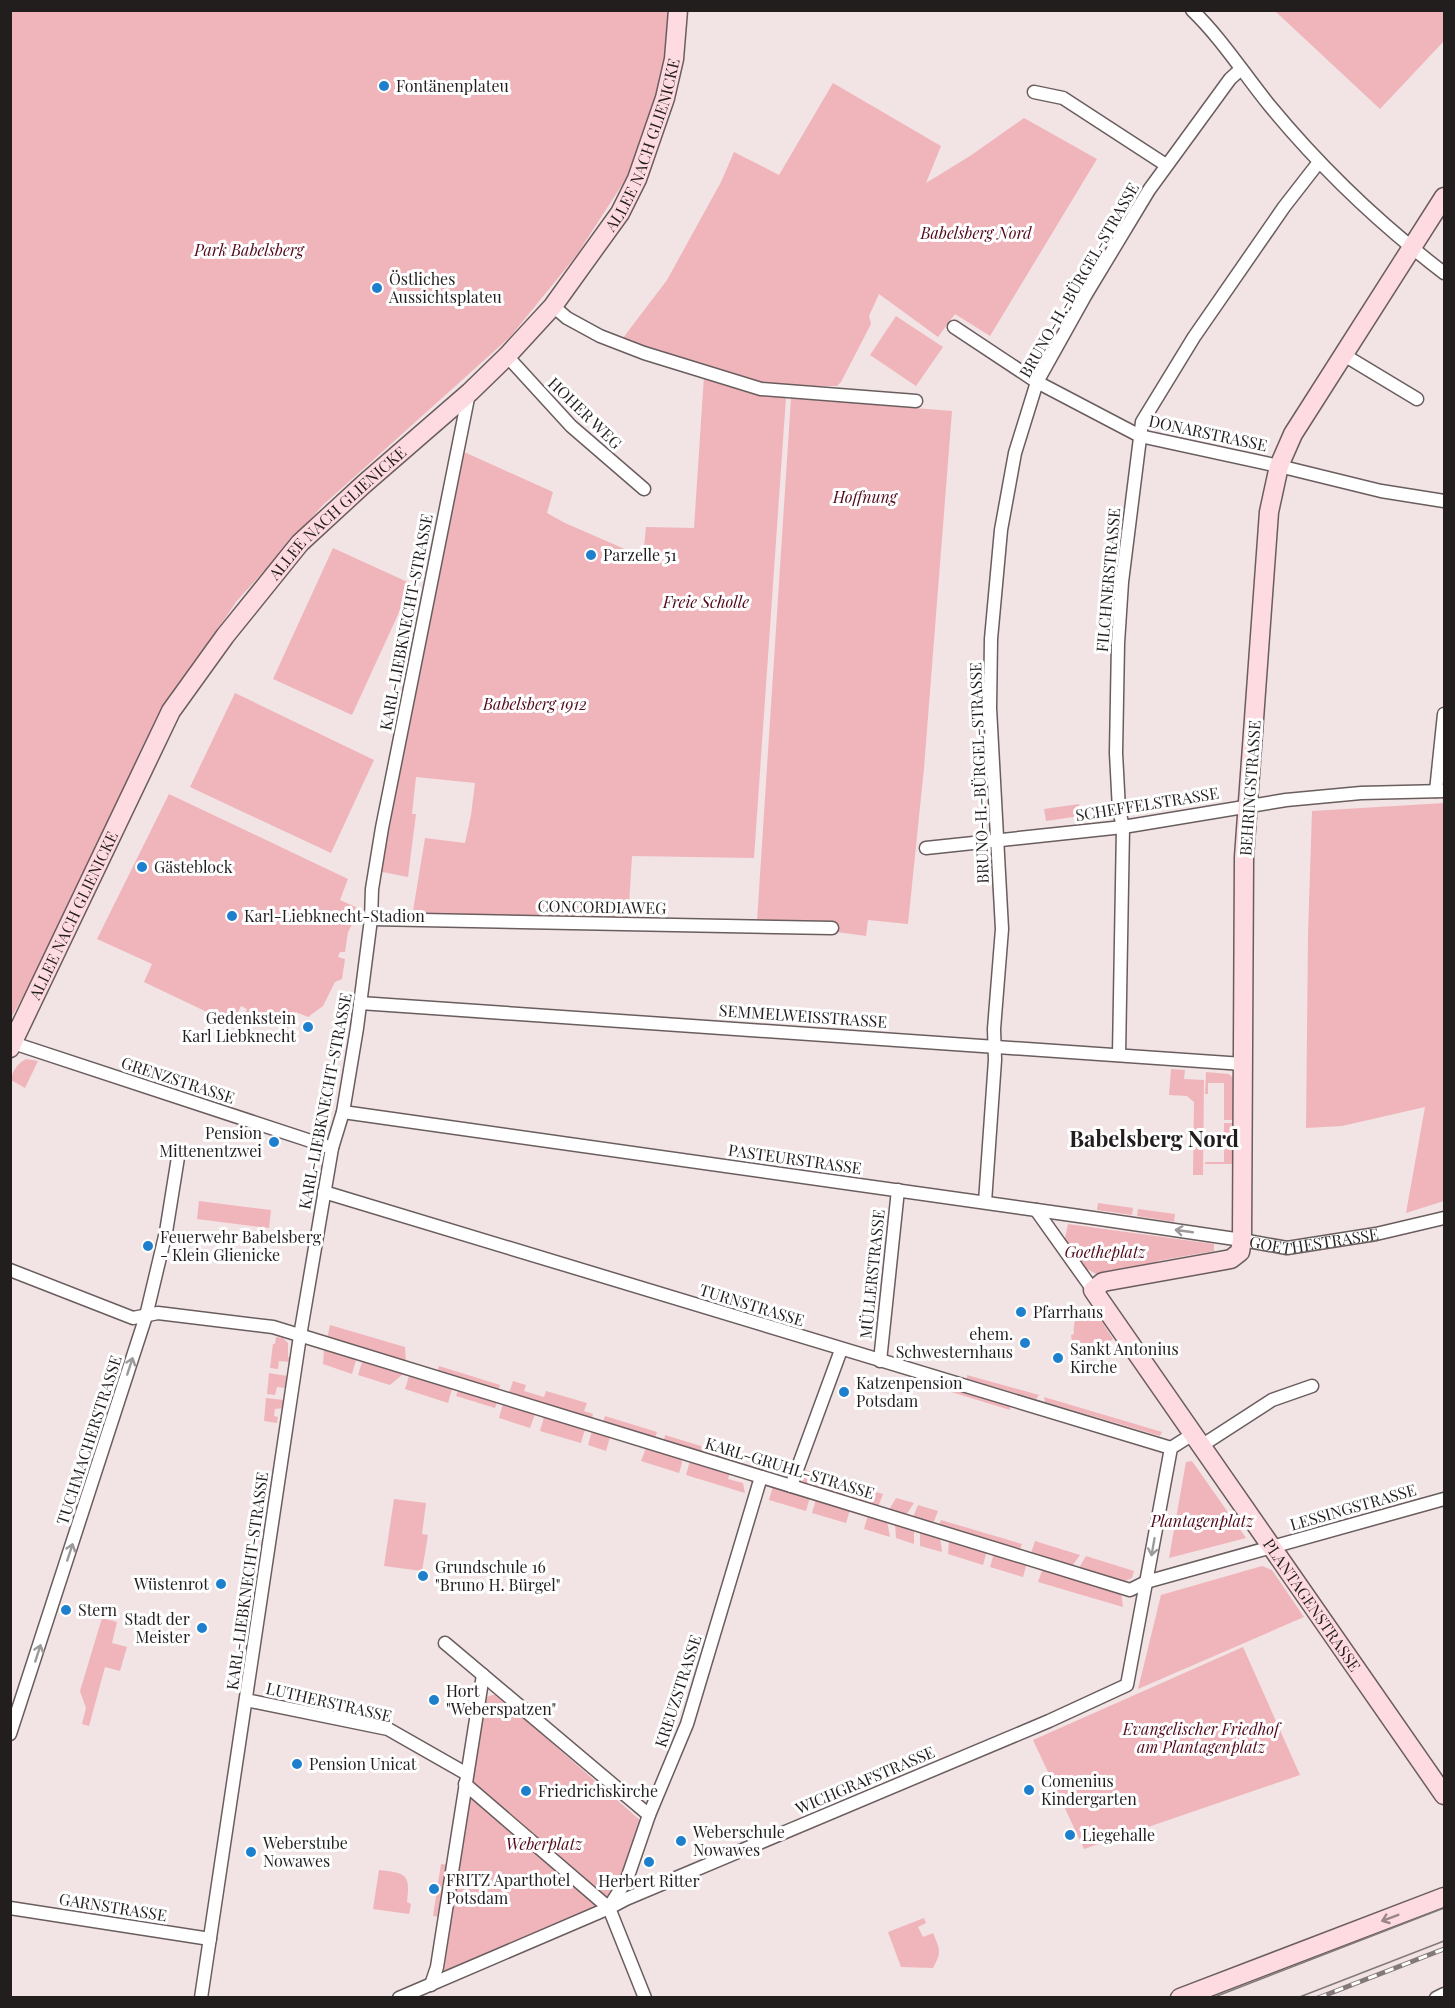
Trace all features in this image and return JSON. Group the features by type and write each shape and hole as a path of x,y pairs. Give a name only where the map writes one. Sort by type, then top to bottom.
{"street":[{"name":"ALLEE NACH GLIENICKE","path":"11,1044 171,711 225,636 300,543 470,392 507,356 553,306 620,213 637,179 656,127 673,67 678,10"},
{"path":"1192,10 1221,41 1241,69 1319,162 1365,208 1444,273"},
{"name":"BRUNO-H.-BÜRGEL-STRASSE","path":"985,1203 994,1029 1002,930 990,708 992,628 1001,530 1015,453 1037,382 1115,244 1166,165 1230,79 1241,69"},
{"path":"1034,92 1063,98 1166,165"},
{"name":"FILCHNERSTRASSE","path":"1119,1055 1123,827 1119,810 1116,753 1118,643 1122,582 1142,422 1194,337 1284,207 1319,162"},
{"name":"BEHRINGSTRASSE","path":"1242,1240 1244,857 1269,512 1279,466 1293,434 1444,196"},
{"path":"553,306 567,318 600,336 644,353 761,389 916,401"},
{"name":"DONARSTRASSE","path":"954,327 1037,382 1140,436 1279,466 1381,492 1444,501"},
{"path":"1344,355 1417,399"},
{"name":"HOHER WEG","path":"507,356 571,426 644,489"},
{"name":"KARL-LIEBKNECHT-STRASSE","path":"201,1998 300,1336 324,1192 332,1148 342,1112 360,1003 382,828 470,392"},
{"path":"1440,791 1444,714"},
{"name":"SCHEFFELSTRASSE","path":"926,848 1123,827 1248,805 1361,793 1440,791"},
{"name":"CONCORDIAWEG","path":"371,919 832,928"},
{"name":"SEMMELWEISSTRASSE","path":"360,1003 1243,1064"},
{"name":"GRENZSTRASSE","path":"11,1044 332,1148"},
{"name":"PASTEURSTRASSE","path":"342,1112 1242,1240"},
{"name":"TUCHMACHERSTRASSE","path":"10,1734 146,1316 166,1232 179,1151"},
{"name":"MÜLLERSTRASSE","path":"880,1361 897,1190"},
{"name":"TURNSTRASSE","path":"324,1192 1171,1448"},
{"name":"PLANTAGENSTRASSE","path":"1036,1210 1444,1795"},
{"name":"GOETHESTRASSE","path":"1093,1290 1103,1282 1231,1259 1240,1252 1242,1240 1287,1248 1376,1234 1444,1218"},
{"name":"KARL-GRUHL-STRASSE","path":"10,1270 133,1318 158,1313 273,1327 1130,1590 1146,1582 1271,1547"},
{"name":"MÜLLERSTRASSE","path":"791,1486 841,1350"},
{"path":"1146,1582 1171,1448 1197,1440 1272,1400 1312,1386"},
{"name":"KREUZSTRASSE","path":"609,1908 627,1880 648,1815 687,1724 761,1477"},
{"name":"LESSINGSTRASSE","path":"1271,1547 1444,1499"},
{"name":"WICHGRAFSTRASSE","path":"609,1908 637,1894 1049,1721 1126,1685 1146,1582"},
{"path":"445,1643 648,1815"},
{"path":"431,1985 437,1967 483,1675"},
{"name":"LUTHERSTRASSE","path":"246,1700 388,1729 466,1779"},
{"path":"466,1779 609,1908 645,1998"},
{"path":"1180,1998 1444,1897"},
{"name":"GARNSTRASSE","path":"10,1908 210,1939"},
{"path":"399,1998 609,1908"},
{"path":"1436,1998 1444,1994"}],"green space":[{"name":"Park Babelsberg","path":"11,11 670,11 670,33 663,76 629,174 576,256 510,337 323,505 236,602 156,721 33,979 11,1018"},
{"path":"1275,11 1444,11 1444,41 1380,109"},
{"path":"833,83 941,146 926,183 970,156 1024,118 1097,159 990,336 955,314 938,337 879,294 869,316 871,324 837,386 769,386 662,354 623,338 667,280 721,182 734,152 779,175"},
{"path":"896,316 943,347 916,386 870,355"},
{"path":"704,376 750,393 786,397 754,858 632,856 628,921 412,917 425,838 465,843 475,783 416,777 412,814 416,814 408,877 377,871 462,451 553,492 547,513 643,557 646,527 694,528"},
{"name":"Hoffnung","path":"791,398 952,411 924,768 908,924 868,920 866,936 757,921"},
{"path":"333,548 412,584 352,715 273,679"},
{"path":"235,693 374,760 331,853 190,787"},
{"name":"Karl-Liebknecht-Stadion","path":"169,794 348,879 340,900 360,909 348,932 345,952 340,952 338,957 345,959 342,979 335,982 323,1006 308,1017 296,1012 288,1028 255,1013 252,1016 245,1013 247,1009 241,1006 232,1024 144,982 152,964 97,939"},
{"path":"1444,803 1444,1201 1406,1213 1425,1107 1342,1126 1306,1128 1312,811"},
{"path":"1079,804 1080,816 1046,821 1044,809"},
{"path":"26,1059 38,1061 25,1088 11,1080 16,1068"},
{"path":"1171,1069 1185,1070 1184,1079 1204,1080 1203,1175 1193,1175 1194,1102 1187,1096 1169,1095"},
{"path":"1206,1072 1229,1074 1233,1078 1233,1120 1224,1120 1224,1083 1208,1083 1208,1094 1205,1094"},
{"path":"1224,1123 1233,1123 1232,1164 1205,1164 1205,1162 1224,1162"},
{"path":"199,1201 271,1210 269,1228 197,1219"},
{"path":"1098,1203 1133,1208 1132,1215 1097,1210"},
{"path":"1138,1209 1175,1214 1174,1222 1137,1216"},
{"name":"Goetheplatz","path":"1068,1224 1214,1244 1214,1251 1157,1261 1158,1266 1100,1276 1085,1268 1065,1238"},
{"path":"1092,1307 1113,1339 1076,1364 1071,1335 1074,1334 1074,1324 1077,1317"},
{"path":"330,1325 405,1347 406,1363 327,1339"},
{"path":"276,1337 283,1338 288,1343 288,1357 290,1357 290,1362 279,1361 278,1369 270,1368"},
{"path":"324,1350 356,1360 352,1374 323,1364"},
{"path":"362,1362 403,1374 390,1385 358,1375"},
{"path":"439,1366 500,1385 498,1391 437,1372"},
{"path":"269,1373 287,1376 287,1388 277,1387 275,1395 267,1394"},
{"path":"967,1375 1039,1395 1036,1399 967,1379"},
{"path":"409,1376 452,1389 448,1403 405,1389"},
{"path":"513,1381 526,1385 524,1391 544,1397 546,1391 587,1403 584,1411 593,1414 592,1418 509,1393"},
{"path":"949,1388 1010,1406 1010,1410 948,1391"},
{"path":"458,1391 497,1402 495,1408 456,1396"},
{"path":"1044,1397 1162,1432 1160,1436 1045,1402"},
{"path":"266,1398 284,1400 284,1408 275,1409 274,1416 278,1417 277,1423 264,1421"},
{"path":"503,1404 535,1414 530,1428 499,1418"},
{"path":"605,1416 657,1432 655,1438 603,1422"},
{"path":"544,1417 585,1429 581,1443 540,1431"},
{"path":"592,1431 610,1437 606,1451 588,1445"},
{"path":"665,1435 727,1454 726,1460 664,1441"},
{"path":"646,1448 681,1458 679,1473 641,1461"},
{"path":"690,1461 730,1473 728,1479 743,1483 745,1493 686,1475"},
{"name":"Plantagenplatz","path":"1192,1461 1246,1538 1169,1558 1186,1462"},
{"path":"805,1470 826,1476 824,1486 846,1492 844,1497 800,1483"},
{"path":"773,1486 810,1497 806,1511 769,1500"},
{"path":"855,1486 883,1494 878,1507 851,1498"},
{"path":"896,1498 914,1503 906,1515 889,1510"},
{"path":"394,1499 426,1503 422,1534 428,1535 422,1571 384,1566"},
{"path":"816,1499 850,1510 846,1523 812,1513"},
{"path":"918,1505 938,1511 933,1524 913,1517"},
{"path":"868,1515 887,1521 890,1537 864,1529"},
{"path":"941,1520 1022,1544 1020,1550 939,1525"},
{"path":"895,1523 914,1529 914,1544 896,1538"},
{"path":"920,1531 940,1537 942,1552 920,1546"},
{"path":"949,1540 987,1551 983,1565 948,1554"},
{"path":"1035,1541 1080,1555 1072,1566 1031,1553"},
{"path":"994,1553 1027,1563 1023,1577 990,1567"},
{"path":"1086,1556 1134,1571 1132,1578 1125,1581 1079,1568"},
{"path":"1262,1566 1272,1570 1304,1617 1138,1689 1161,1595"},
{"path":"1043,1568 1121,1592 1123,1607 1038,1582"},
{"path":"102,1618 117,1622 112,1643 127,1647 120,1671 105,1667 89,1726 82,1724 86,1708 80,1691"},
{"name":"Evangelischer Friedhof am Plantagenplatz","path":"1243,1647 1300,1775 1084,1849 1033,1740"},
{"name":"Weberplatz","path":"492,1695 497,1695 641,1821 611,1905 444,1973 481,1704"},
{"path":"441,1864 449,1865 442,1917 433,1916"},
{"path":"379,1870 395,1872 407,1880 407,1902 411,1904 409,1914 373,1909"},
{"path":"924,1918 926,1923 918,1927 923,1937 933,1933 939,1951 936,1963 933,1968 901,1967 888,1932"}],"tram line":[{"path":"1212,1998 1444,1908"},
{"path":"1297,1998 1444,1941"}],"railway":[{"path":"1318,1998 1444,1949"}],"place":[{"name":"Fontänenplateu","path":"384,86"},
{"name":"Östliches Aussichtsplateu","path":"377,288"},
{"name":"Parzelle 51","path":"591,555"},
{"name":"Gästeblock","path":"142,867"},
{"name":"Karl-Liebknecht-Stadion","path":"232,916"},
{"name":"Gedenkstein Karl Liebknecht","path":"308,1027"},
{"name":"Pension Mittenentzwei","path":"274,1142"},
{"name":"Feuerwehr Babelsberg - Klein Glienicke","path":"148,1246"},
{"name":"Pfarrhaus","path":"1021,1312"},
{"name":"ehem. Schwesternhaus","path":"1025,1343"},
{"name":"Sankt Antonius Kirche","path":"1058,1358"},
{"name":"Katzenpension Potsdam","path":"844,1392"},
{"name":"Grundschule 16 \"Bruno H. Bürgel\"","path":"423,1576"},
{"name":"Wüstenrot","path":"221,1584"},
{"name":"Stern","path":"66,1610"},
{"name":"Stadt der Meister","path":"202,1628"},
{"name":"Hort \"Weberspatzen\"","path":"434,1700"},
{"name":"Pension Unicat","path":"297,1764"},
{"name":"Comenius Kindergarten","path":"1029,1790"},
{"name":"Friedrichskirche","path":"526,1791"},
{"name":"Liegehalle","path":"1070,1835"},
{"name":"Weberschule Nowawes","path":"681,1841"},
{"name":"Weberstube Nowawes","path":"251,1852"},
{"name":"Herbert Ritter","path":"649,1862"},
{"name":"FRITZ Aparthotel Potsdam","path":"434,1889"}],"district":[{"name":"Babelsberg Nord","path":"1154,1139"}],"park label":[{"name":"Freie Scholle","path":"706,602"},
{"name":"Babelsberg 1912","path":"535,704"}]}
